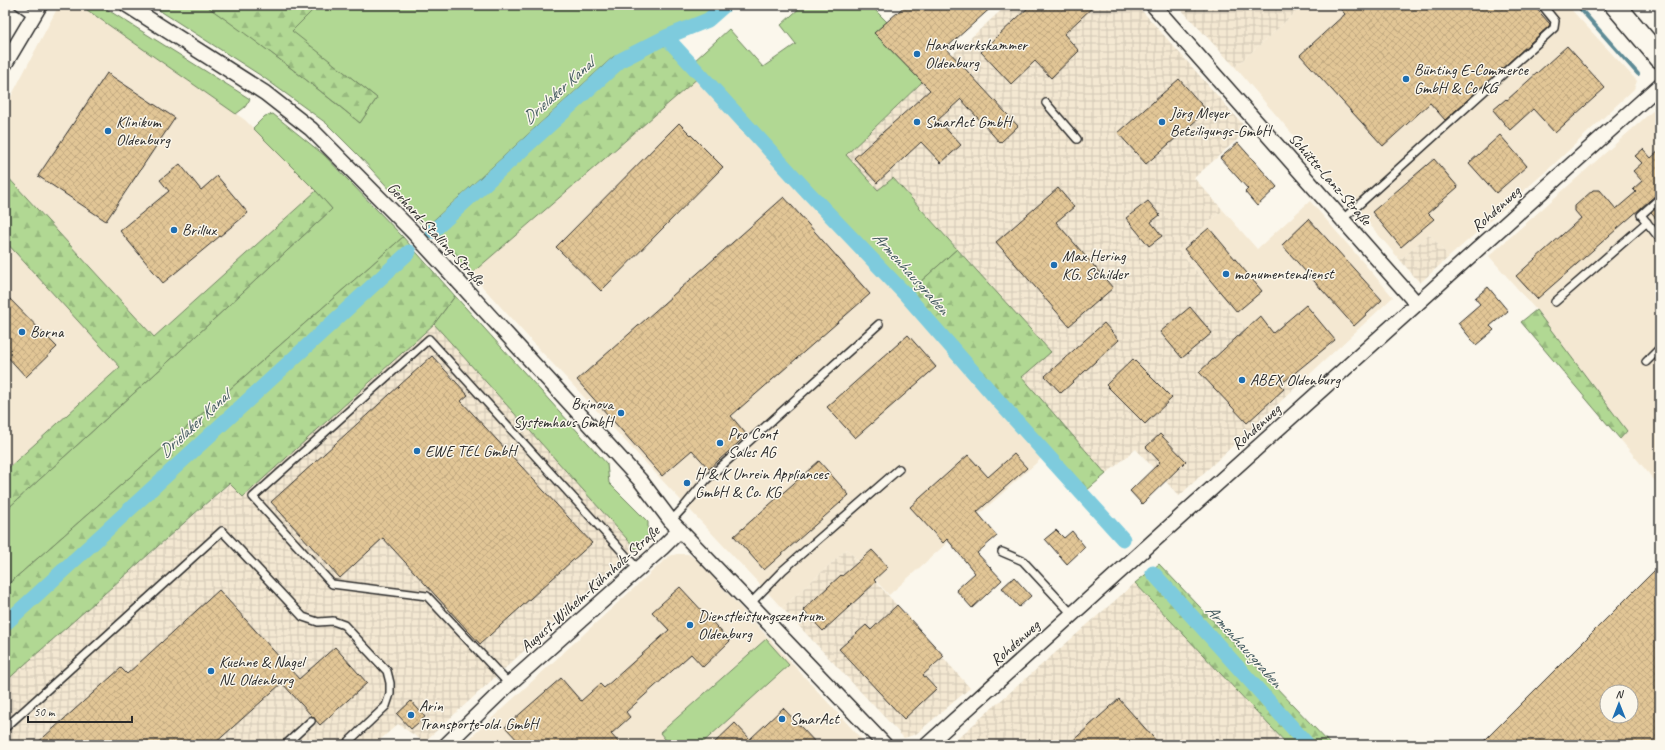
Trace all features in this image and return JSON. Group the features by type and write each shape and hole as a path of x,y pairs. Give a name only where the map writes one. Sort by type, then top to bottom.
{"main road":[{"path":"1615,5 1660,58"}],"street":[{"name":"Gerhard-Stalling-Straße","path":"127,5 265,93 311,129 412,231 635,474 675,526"},
{"name":"Schütte-Lanz-Straße","path":"1153,5 1417,304"},
{"path":"5,64 37,11"},
{"name":"Rohdenweg","path":"927,745 1660,85"},
{"name":"August-Wilhelm-Kühnholz-Straße","path":"446,745 509,684 638,569 675,526 885,745"}],"lane":[{"path":"18,5 37,11"},
{"path":"1343,220 1554,28 1554,21 1542,5"},
{"path":"1046,103 1077,139"},
{"path":"1660,198 1641,215 1660,239"},
{"path":"1555,302 1647,222"},
{"path":"675,526 683,508 706,480 879,324"},
{"path":"509,684 427,596 332,584 253,497 429,339 638,569"},
{"path":"1646,362 1660,348"},
{"path":"750,604 783,570 899,469"},
{"path":"5,728 222,531 303,618 318,622 333,621 344,625 387,671 390,683 390,694 386,706 346,745"},
{"path":"1002,552 1023,561 1072,614"},
{"path":"285,745 311,721"}],"shaded area":[{"path":"59,5 80,5 245,120 316,191 154,337 5,174 5,108"},
{"path":"1007,5 1137,5 1248,130 1194,178 1223,210 1178,250 1296,387 1179,496 1136,449 1106,474 1022,377 1050,351 893,178 878,190 846,155 922,82"},
{"path":"1177,5 1304,5 1235,67"},
{"path":"1304,5 1567,5 1637,81 1634,89 1553,165 1449,257 1429,234 1400,260 1235,67"},
{"path":"699,77 904,300 1044,456 889,595 847,549 782,608 537,347 471,274"},
{"path":"1657,107 1660,108 1660,487 1620,439 1627,431 1536,310 1489,256"},
{"path":"1310,201 1393,297 1296,387 1178,250 1223,210 1257,249"},
{"path":"1429,234 1449,257 1420,283 1400,260"},
{"path":"5,241 120,367 5,471"},
{"path":"434,324 636,549 424,742 398,724 374,745 5,745 5,682 230,483 243,497"},
{"path":"847,549 970,688 916,734 904,738 782,608"},
{"path":"688,554 696,559 867,745 700,745 789,665 766,639 660,733 670,745 474,745 469,739 669,556"},
{"path":"1135,583 1281,738 1274,745 950,745"}],"green space":[{"path":"80,5 100,5 250,99 245,107 236,114"},
{"path":"151,5 205,5 240,29 360,123 377,98 291,31 318,5 717,5 706,15 613,57 425,228 361,158 326,123 263,77"},
{"path":"205,5 258,5 261,7 264,5 318,5 292,31 377,98 360,123 284,62"},
{"path":"803,5 870,5 887,22 922,82 846,155 878,190 893,178 957,249 909,292 693,62 729,29 763,67 796,44 781,25"},
{"path":"666,42 699,77 471,274 434,234 624,63"},
{"path":"273,114 324,155 403,237 5,587 5,511 332,209 253,128 265,116"},
{"path":"5,174 154,337 316,191 332,209 5,511 5,471 120,367 5,241"},
{"path":"403,237 455,296 434,324 243,497 229,483 5,682 5,587"},
{"path":"957,249 1051,352 1022,377 1106,474 1086,491 909,292"},
{"path":"455,296 607,464 609,483 648,522 648,537 636,549 434,324"},
{"path":"1536,310 1627,431 1620,439 1521,322"},
{"path":"1159,564 1331,745 1288,745 1135,583"},
{"path":"766,639 789,665 700,745 670,745 660,733"}],"building":[{"path":"906,5 994,5 946,48 1018,126 1000,143 961,99 938,120 961,145 941,163 921,142 877,183 854,158 930,90 874,33"},
{"name":"SmarAct GmbH","path":"1031,5 1095,5 1064,34 1079,51 1051,78 1035,61 1011,84 981,52"},
{"name":"Bünting E-Commerce GmbH & Co KG","path":"1337,5 1533,5 1550,24 1445,120 1430,103 1383,146 1300,55 1345,14"},
{"path":"1567,46 1605,88 1555,133 1533,109 1510,130 1493,110 1506,99 1507,100"},
{"path":"107,73 175,118 106,221 38,176"},
{"name":"Jörg Meyer Beteiligungs-GmbH","path":"1179,79 1207,111 1146,164 1118,133"},
{"path":"679,123 723,167 601,291 556,247"},
{"path":"1500,135 1527,166 1496,193 1469,163"},
{"path":"1238,143 1277,187 1257,206 1245,192 1248,189 1220,158"},
{"path":"1643,149 1651,158 1660,150 1660,193 1657,194 1537,299 1516,276 1581,218 1575,211 1575,206 1593,190 1600,190 1616,209 1636,192 1633,189 1642,181 1633,171 1642,163 1635,156"},
{"path":"1434,159 1458,187 1428,213 1434,219 1401,247 1372,212"},
{"path":"180,164 201,190 217,176 248,213 163,283 120,231 169,191 160,180"},
{"name":"Max Hering KG, Schilder","path":"1058,188 1074,207 1056,222 1113,288 1069,326 996,242"},
{"path":"784,197 870,294 731,416 747,435 709,469 692,450 662,476 577,380"},
{"path":"1148,201 1160,215 1151,222 1162,236 1149,246 1126,218"},
{"path":"1660,205 1660,223 1651,213"},
{"path":"1309,219 1382,300 1354,326 1282,245"},
{"name":"monumentendienst","path":"1209,228 1262,291 1237,312 1184,249"},
{"path":"1488,287 1508,311 1490,326 1494,330 1476,345 1458,323 1480,304 1475,298"},
{"path":"5,294 57,347 26,377 5,354"},
{"path":"1306,305 1335,340 1280,385 1284,389 1247,423 1199,372 1260,316 1273,333"},
{"path":"1190,307 1212,333 1182,358 1160,332"},
{"path":"1104,323 1119,340 1061,393 1045,376"},
{"path":"908,335 936,367 855,438 827,407"},
{"name":"EWE TEL GmbH","path":"432,356 468,395 461,401 592,543 480,644 383,538 340,578 271,502"},
{"path":"1133,359 1172,398 1145,424 1106,385"},
{"path":"1160,434 1186,461 1142,504 1130,491 1160,462 1146,447"},
{"path":"1014,454 1027,468 977,512 997,536 977,553 1002,580 972,608 956,590 975,573 947,539 943,543 910,507 968,455 988,477"},
{"path":"819,461 849,495 764,570 734,536"},
{"path":"1056,530 1064,538 1072,531 1085,547 1067,564 1045,539"},
{"path":"872,550 888,567 874,580 876,582 823,631 803,610 841,575 842,576"},
{"path":"1660,565 1660,745 1480,745"},
{"path":"1014,577 1031,596 1019,607 1002,588"},
{"path":"680,587 730,641 703,667 691,654 626,712 630,717 611,734 621,745 522,745 505,727 561,678 581,701 600,684 604,688 669,630 652,612"},
{"name":"Kuehne & Nagel NL Oldenburg","path":"219,590 299,679 335,647 367,683 320,725 282,683 213,745 35,745 121,668 127,674"},
{"path":"897,605 944,656 923,675 936,689 904,719 839,649 866,625 871,630"},
{"path":"1119,699 1160,745 1068,745"},
{"name":"Arin Transporte-old. GmbH","path":"411,701 425,717 411,729 397,714"},
{"name":"SmarAct","path":"783,708 818,745 712,745 735,723 750,739"}],"waterway":[{"name":"Drielaker Kanal","path":"433,231 621,60 666,37 708,20 725,5"},
{"path":"1577,5 1638,74"},
{"name":"Armenhausgraben","path":"666,37 807,191 906,295 1002,405 1123,539"},
{"name":"Drielaker Kanal","path":"5,624 409,252"},
{"name":"Armenhausgraben","path":"1153,573 1308,745"}],"place":[{"name":"Handwerkskammer Oldenburg","path":"917,54"},
{"name":"Bünting E-Commerce GmbH & Co KG","path":"1406,79"},
{"name":"SmarAct GmbH","path":"917,122"},
{"name":"Jörg Meyer Beteiligungs-GmbH","path":"1162,122"},
{"name":"Klinikum Oldenburg","path":"108,131"},
{"name":"Brillux","path":"174,230"},
{"name":"Max Hering KG, Schilder","path":"1054,265"},
{"name":"monumentendienst","path":"1226,274"},
{"name":"Borna","path":"22,332"},
{"name":"ABEX Oldenburg","path":"1242,380"},
{"name":"Brinova Systemhaus GmbH","path":"621,413"},
{"name":"Pro Cont Sales AG","path":"720,443"},
{"name":"EWE TEL GmbH","path":"417,451"},
{"name":"H & K Unrein Appliances GmbH & Co. KG","path":"687,483"},
{"name":"Dienstleistungszentrum Oldenburg","path":"690,625"},
{"name":"Kuehne & Nagel NL Oldenburg","path":"211,671"},
{"name":"Arin Transporte-old. GmbH","path":"411,715"},
{"name":"SmarAct","path":"782,719"}]}
